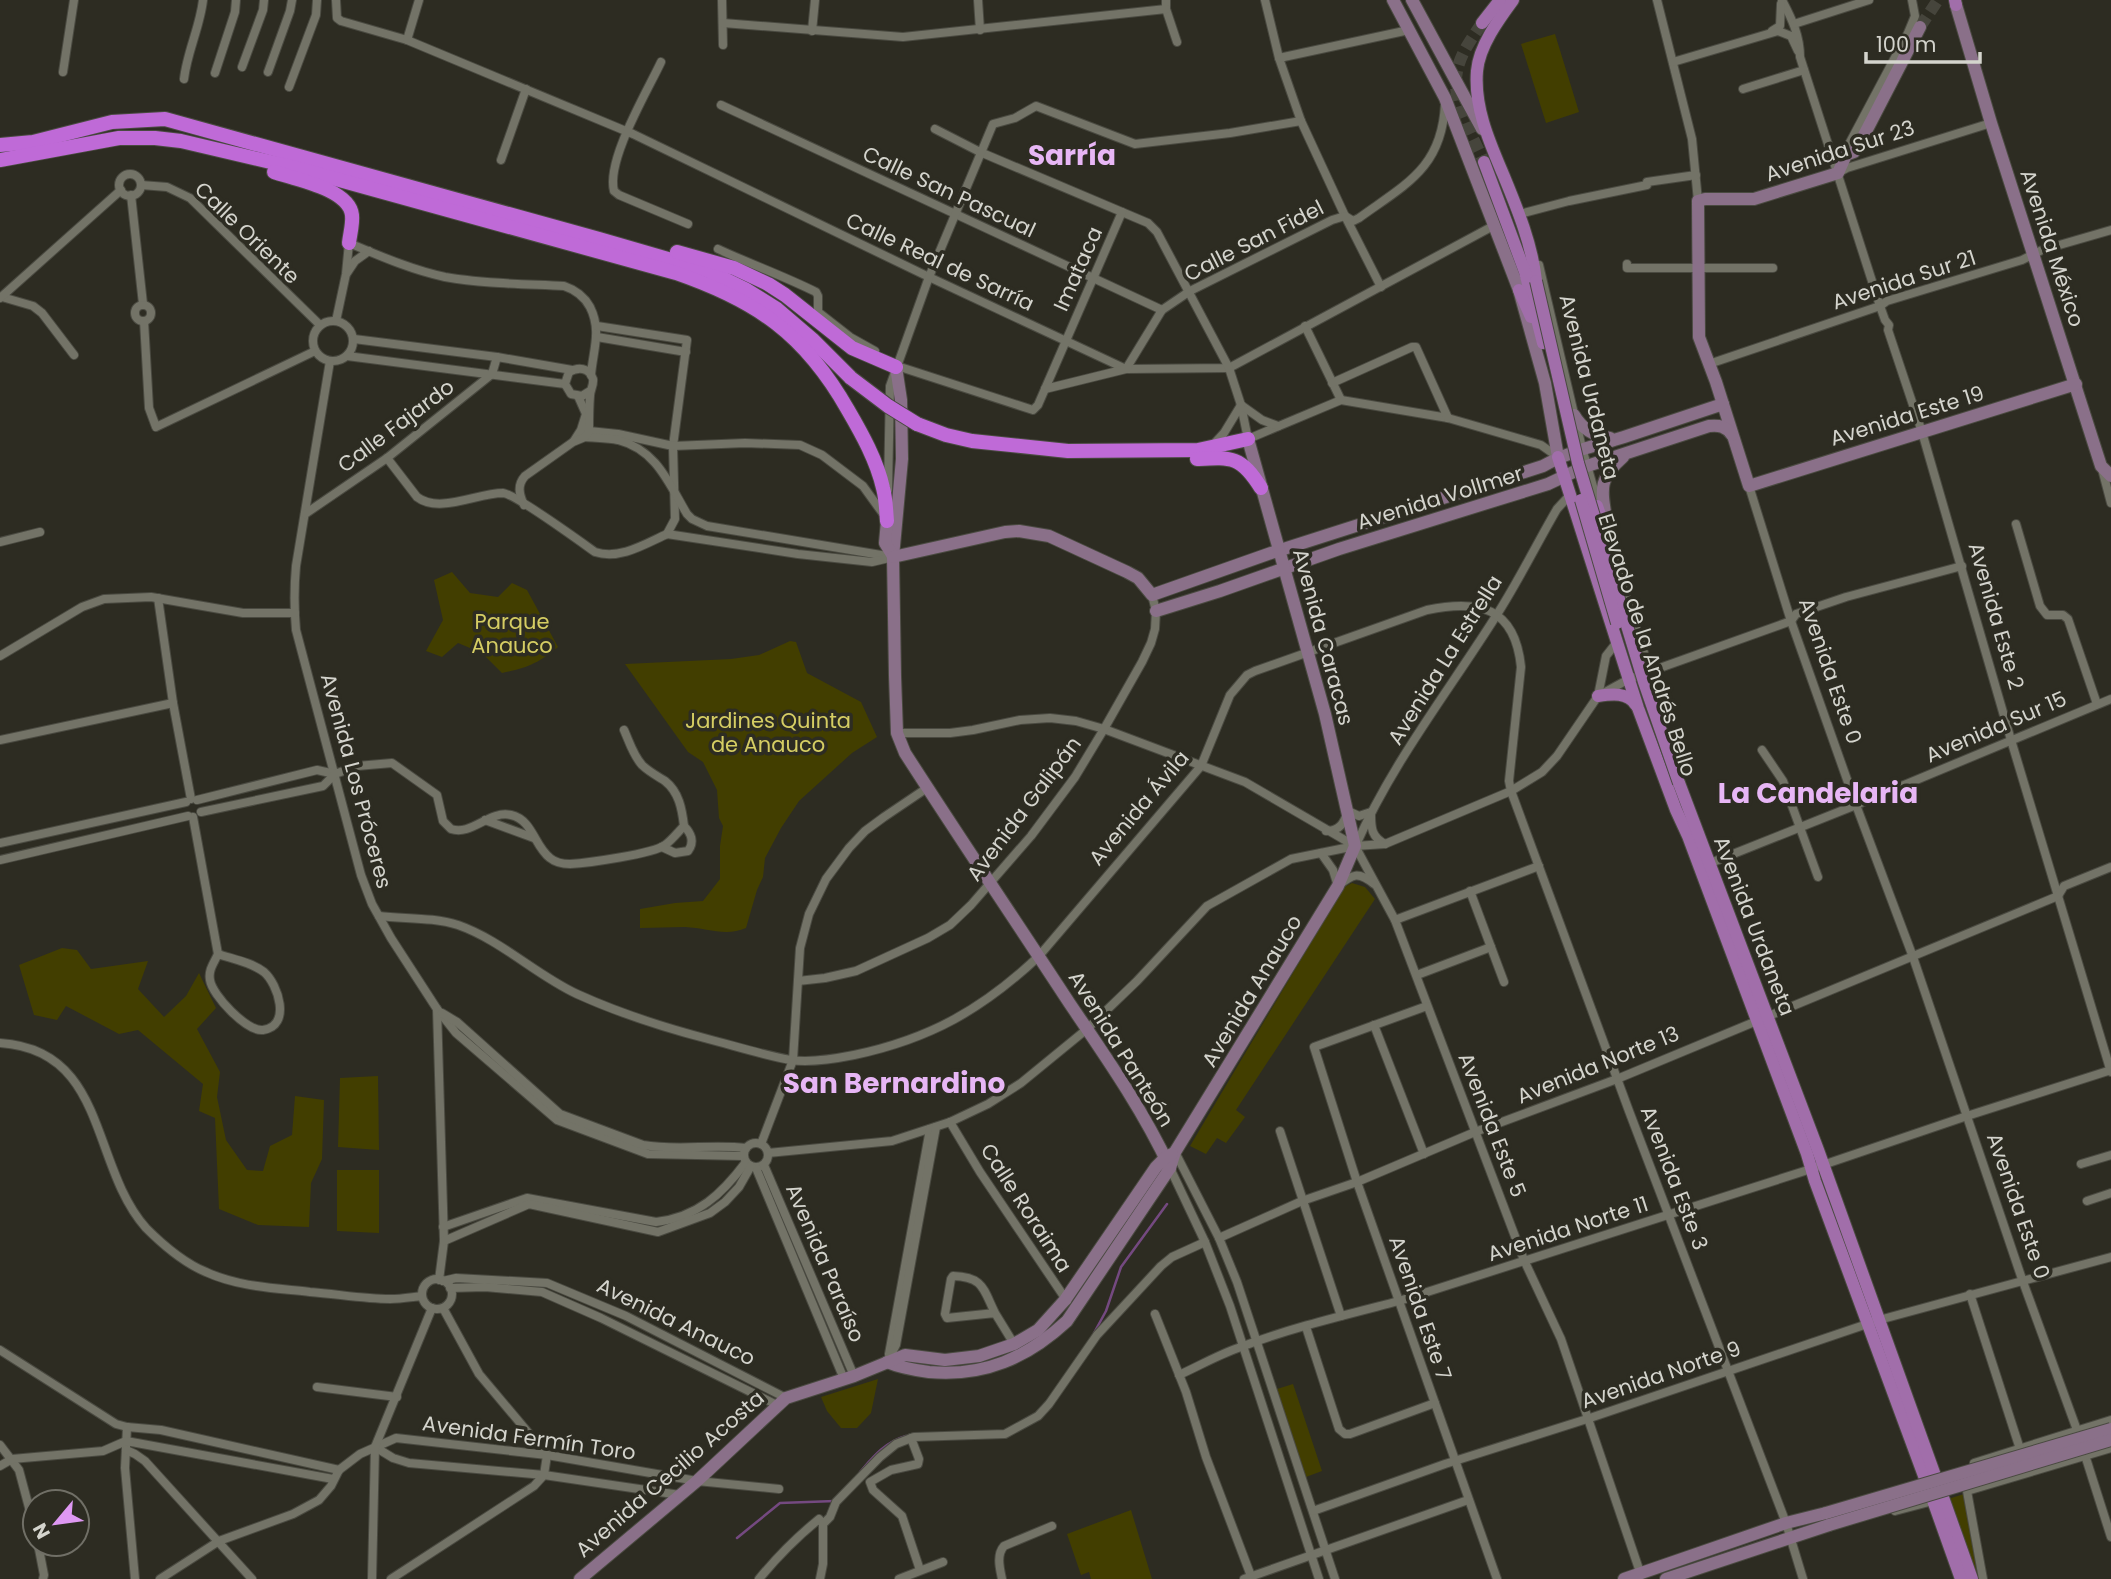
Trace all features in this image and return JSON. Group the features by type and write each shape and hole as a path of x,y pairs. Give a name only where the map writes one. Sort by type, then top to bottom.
{"highway":[{"path":"0,145 33,142 112,122 166,118 706,270 760,297 794,323 851,378 888,406 917,424 946,435 972,441 1105,452 1210,449 1248,439"},
{"path":"0,160 119,138 155,138 215,148 329,177 704,283 741,300 791,335 834,385 866,442 877,470 883,488 887,520"},
{"path":"215,148 228,156 318,186 338,196 345,201 352,216 349,243"},
{"path":"631,248 652,247 701,258 750,274 785,295 852,348 896,367"},
{"path":"1105,452 1157,458 1228,458 1246,468 1261,488"}],"main road":[{"name":"Avenida Urdaneta","path":"1393,0 1445,98 1519,290 1545,383 1558,457 1569,496 1638,708 1658,761 1671,782"},
{"path":"1412,0 1487,138"},
{"path":"1482,23 1500,0"},
{"name":"Elevado de la Andrés Bello","path":"1513,0 1490,34 1477,68 1478,95 1487,138 1533,256 1536,281 1578,463 1671,782"},
{"name":"Avenida México","path":"1958,2 1991,123 2101,466"},
{"path":"1838,173 1846,155 1854,152 1861,141 1920,27"},
{"path":"1484,162 1525,272 1543,343"},
{"name":"Avenida Sur 23","path":"1698,201 1754,198 1838,173"},
{"name":"Avenida Este 0","path":"1698,201 1699,337 1749,486"},
{"path":"1519,290 1543,343"},
{"name":"Elevado de la Andrés Bello","path":"1543,343 1586,522 1636,684 1693,834"},
{"path":"893,557 902,459 901,400 896,367"},
{"name":"Avenida Este 19","path":"1749,486 2076,384"},
{"name":"Avenida Vollmer","path":"1152,595 1543,466 1582,448 1723,404"},
{"path":"1574,415 1590,433 1605,438 1621,438"},
{"name":"Avenida Vollmer","path":"1156,611 1548,484 1587,466 1709,426 1728,429 1732,435"},
{"name":"Avenida Caracas","path":"1248,439 1325,714 1355,846"},
{"path":"1607,535 1602,487 1607,473 1626,454"},
{"path":"2101,466 2111,476"},
{"path":"1569,496 1570,487 1575,481 1588,483 1607,535"},
{"path":"887,520 885,543 893,557"},
{"path":"893,557 1005,532 1033,533 1049,536 1127,572 1138,578 1152,595"},
{"name":"Avenida Panteón","path":"893,557 897,733 905,753 1170,1159"},
{"path":"1638,708 1637,694 1644,689 1649,691 1656,702"},
{"path":"1598,696 1623,695 1633,700 1638,708"},
{"name":"Avenida Urdaneta","path":"1693,834 1708,864 1762,1018"},
{"name":"Avenida Urdaneta","path":"1693,834 1933,1486 1972,1579"},
{"name":"Avenida Anauco","path":"887,1362 902,1369 944,1373 964,1373 990,1367 1039,1345 1074,1313 1338,886 1355,846"},
{"name":"Avenida Anauco","path":"781,1402 905,1355 945,1360 962,1359 995,1352 1038,1330 1065,1300 1156,1167 1170,1159"},
{"name":"Avenida Cecilio Acosta","path":"580,1579 697,1481 781,1402"},
{"path":"1666,1579 1790,1539 1827,1519 2111,1429"},
{"path":"1624,1579 1641,1576 1786,1523 1827,1519 2111,1440"},
{"name":"Avenida Urdaneta","path":"1933,1486 1961,1579"}],"street":[{"path":"64,72 74,0"},
{"path":"184,79 186,60 199,22 203,0"},
{"path":"215,73 235,12 236,0"},
{"path":"242,67 264,0"},
{"path":"268,72 292,0"},
{"path":"289,88 316,15 317,0"},
{"name":"Calle Real de Sarría","path":"336,0 337,18 341,21 407,40 627,132 1126,369 1229,368 1495,225"},
{"path":"407,40 419,0"},
{"path":"722,0 723,45"},
{"path":"812,31 815,0"},
{"path":"978,0 981,30"},
{"path":"1265,0 1279,58 1301,121 1381,287"},
{"name":"Avenida Este 0","path":"1657,0 1692,139 1698,201"},
{"path":"1769,32 1780,26 1782,0"},
{"name":"Avenida Este 2","path":"1782,0 1794,24 1804,70 1922,432 2057,896 2111,1071"},
{"path":"1794,24 1869,0"},
{"path":"1863,163 1852,165 1847,161 1848,146 1908,33 1915,16 1912,0"},
{"path":"723,23 903,37 981,30 1166,5 1177,42"},
{"path":"1279,58 1409,30"},
{"path":"1673,62 1778,31 1791,36 1800,57"},
{"path":"661,62 627,132 612,184 614,191 688,224"},
{"path":"1742,89 1804,70"},
{"path":"501,160 526,89"},
{"name":"Calle San Fidel","path":"1126,369 1161,310 1190,291 1332,219 1345,216 1353,220 1360,218 1416,176 1440,138 1444,123 1445,98"},
{"name":"Calle San Pascual","path":"721,105 1161,310"},
{"path":"887,520 890,386 929,277 993,124 1016,118 1036,106 1135,144 1230,134 1301,121"},
{"name":"Avenida Sur 23","path":"1838,173 1991,123"},
{"path":"935,129 980,152 1148,223 1157,232 1190,291 1229,368 1248,439 1341,400 1448,418 1541,444 1558,457"},
{"path":"1829,146 1846,155"},
{"path":"127,174 137,176 141,185 139,191 126,195 121,190 120,180 127,174"},
{"name":"Avenida Urdaneta","path":"1503,175 1533,245 1587,466 1650,672 1656,702 1691,804 1693,834"},
{"path":"1520,214 1647,185 1647,182 1696,175"},
{"name":"Calle Oriente","path":"141,185 167,187 190,198 320,325"},
{"path":"1,298 121,190"},
{"path":"131,195 143,304 151,311 150,317 144,321 149,408 156,427 315,351"},
{"name":"Imataca","path":"1045,389 1122,212"},
{"name":"Avenida Sur 21","path":"1709,364 1880,306 1887,301 2111,229"},
{"path":"337,321 349,243 390,260 445,277 564,286 572,289 586,300 597,326 587,434"},
{"path":"718,249 816,292 817,308 822,315 896,367 1033,410 1045,389 1126,369"},
{"path":"346,274 355,261 369,251"},
{"path":"1629,265 1773,268"},
{"path":"1,298 33,306 42,313 74,355"},
{"path":"337,321 350,329 354,339 348,356 339,361 330,361 315,351 313,335 320,325 337,321"},
{"path":"597,326 687,340 673,446 675,519 667,534"},
{"path":"1305,326 1341,400"},
{"path":"597,337 686,352"},
{"path":"354,339 497,357 588,371 591,375"},
{"path":"1332,383 1416,347 1448,418"},
{"path":"348,356 565,384"},
{"path":"492,374 497,357"},
{"path":"590,391 578,396 571,394 565,384 567,376 593,358"},
{"name":"Avenida Los Próceres","path":"330,361 294,591 296,630 361,875 379,916 437,1010"},
{"name":"Calle Fajardo","path":"305,514 387,458 492,374"},
{"path":"573,442 581,430 586,414 578,396"},
{"path":"1241,405 1262,420 1278,426"},
{"path":"1210,449 1224,433 1241,405"},
{"path":"524,505 520,491 522,479 587,434 618,434 673,446 756,443 800,445 831,461 863,486 887,520"},
{"path":"587,434 617,440 640,450 656,463 692,519 715,529 893,557"},
{"path":"387,458 417,497 430,504 504,493 603,555 623,553 667,534 860,561 872,562 893,557"},
{"name":"Avenida México","path":"2101,466 2111,503"},
{"name":"Avenida Este 0","path":"1749,486 1791,621 1913,957 2022,1279 2077,1430 2111,1537"},
{"name":"Avenida La Estrella","path":"1355,846 1371,812 1441,697 1496,616 1557,509 1569,496"},
{"path":"2016,524 2040,606 2047,615 2067,617 2097,704"},
{"path":"0,542 40,532"},
{"path":"1598,696 1629,680 1791,621 1797,614 1846,597 1962,566"},
{"name":"Avenida Galipán","path":"798,981 856,971 928,938 950,925 991,884 1075,777 1104,729 1151,643 1156,611 1152,595"},
{"path":"2,656 82,607 94,602 128,597 158,598 243,613 295,613"},
{"path":"158,598 173,703 191,800 184,809 194,815"},
{"name":"Avenida Ávila","path":"379,916 436,920 461,926 484,937 574,993 637,1020 793,1060 833,1059 884,1049 949,1023 983,1003 1014,980 1039,956 1201,766 1230,695 1240,682 1255,671 1427,610 1448,606 1477,606 1496,616"},
{"path":"1496,616 1505,622 1514,635 1520,651 1521,667 1509,781 1511,790"},
{"path":"768,1153 892,1141 950,1122 988,1104 1021,1083 1087,1029 1137,981 1207,906 1291,859 1355,846 1385,844 1511,790 1542,772 1598,696 1606,656 1617,642"},
{"name":"Avenida Sur 15","path":"1708,864 2111,699"},
{"path":"0,740 173,703"},
{"path":"897,733 950,733 1020,720 1050,718 1076,721 1245,782 1355,846"},
{"path":"624,730 642,765 667,783 680,802 684,826 691,837 691,847 688,851 675,853 662,847"},
{"path":"1762,750 1783,781 1818,877"},
{"path":"317,770 330,754"},
{"path":"0,860 323,786 335,774 357,766 393,763 437,796 443,821 451,830 461,830 500,814 517,817 525,822 534,838 557,863 567,864 645,852 662,847 684,826"},
{"path":"0,843 317,770 335,774"},
{"path":"323,786 342,798"},
{"path":"761,1144 793,1060 800,948 809,914 826,878 865,831 927,788"},
{"name":"Avenida Este 3","path":"1511,790 1617,1079 1786,1523 1803,1579"},
{"path":"191,800 201,804 194,815 218,954 209,975 210,983 236,1016 248,1026 255,1029 270,1028 276,1023 280,1010 272,981 259,969 218,954"},
{"path":"1326,831 1338,829 1348,811 1359,816 1371,812 1371,829 1374,836 1385,844"},
{"path":"484,820 534,838"},
{"path":"1321,853 1327,842 1326,831"},
{"path":"22,838 25,854"},
{"name":"Avenida Este 5","path":"1355,846 1395,920 1524,1260 1561,1339 1641,1576"},
{"path":"1321,853 1333,870 1338,886 1350,876 1356,875 1367,878 1377,886"},
{"path":"1395,920 1539,866"},
{"name":"Avenida Norte 13","path":"1219,1238 1302,1201 1357,1182 1475,1132 1617,1079 1913,957 2057,896 2064,886 2111,867"},
{"path":"1470,891 1504,982"},
{"path":"1417,975 1491,947"},
{"path":"1424,1154 1374,1025 1427,1006"},
{"path":"437,1010 457,1022 561,1114 643,1145 722,1145 751,1161 767,1160 768,1153 761,1144 752,1143 751,1161 739,1187 725,1202 710,1213 658,1232 529,1204 443,1241"},
{"path":"437,1010 443,1227 441,1280"},
{"name":"Avenida Este 7","path":"1374,1025 1314,1047 1357,1182 1497,1579"},
{"path":"0,1042 44,1054 70,1074 83,1092 121,1189 131,1206 155,1236 190,1264 216,1277 252,1286 389,1299 422,1296"},
{"name":"Avenida Norte 11","path":"1180,1375 1257,1341 1399,1301 2111,1071"},
{"name":"Calle Roraima","path":"950,1122 1074,1313"},
{"path":"887,1362 933,1128"},
{"path":"1280,1131 1341,1316"},
{"path":"2081,1164 2111,1156"},
{"name":"Avenida Panteón","path":"1170,1159 1219,1238 1237,1282 1335,1579"},
{"name":"Avenida Panteón","path":"1170,1159 1225,1293 1319,1579"},
{"path":"443,1227 527,1198 656,1222 671,1220 696,1210 718,1195 751,1161"},
{"name":"Avenida Paraíso","path":"751,1161 849,1377"},
{"path":"2087,1201 2111,1193"},
{"path":"823,1524 830,1517 836,1502 896,1444 911,1438 1005,1434 1038,1416 1097,1335 1161,1266 1172,1257 1205,1242"},
{"name":"Avenida Norte 9","path":"1313,1511 1874,1322 2022,1279 2111,1257"},
{"path":"995,1313 947,1318 953,1276 977,1280 1014,1344"},
{"name":"Avenida Anauco","path":"441,1280 456,1278 547,1283 625,1316 781,1402"},
{"path":"441,1280 450,1287 452,1295 443,1308 432,1308 425,1303 423,1290 428,1283 441,1280"},
{"name":"Avenida Anauco","path":"450,1287 542,1292 781,1402"},
{"path":"1970,1294 2020,1448"},
{"path":"372,1579 375,1447 432,1308"},
{"path":"391,1579 534,1486 544,1475 547,1455 479,1374 443,1308"},
{"path":"1155,1314 1180,1375 1247,1578 1468,1500"},
{"path":"620,1328 625,1316"},
{"path":"1306,1327 1342,1432 1350,1434 1435,1403"},
{"path":"0,1350 116,1424 161,1430 339,1470"},
{"path":"317,1387 397,1397"},
{"path":"1790,1539 1933,1486 2020,1448 2111,1420"},
{"path":"127,1427 125,1468 135,1579"},
{"name":"Avenida Fermín Toro","path":"375,1447 396,1438 405,1438 547,1455 697,1481 779,1489"},
{"path":"911,1438 919,1459 918,1464 891,1470 870,1482 873,1490 902,1516 920,1570"},
{"path":"0,1445 19,1470 24,1488"},
{"path":"126,1445 145,1461 252,1579"},
{"path":"0,1466 12,1460 103,1451 126,1445 164,1446 333,1479"},
{"path":"160,1579 219,1541 293,1514 319,1500 331,1486 339,1470 360,1454 375,1447"},
{"name":"Avenida Fermín Toro","path":"375,1447 393,1458 409,1463 544,1475 680,1495"},
{"path":"1983,1579 1967,1491 2111,1448"},
{"path":"1786,1523 1825,1508 1933,1486"},
{"path":"759,1579 776,1558 819,1519 823,1524 823,1564 820,1579"},
{"path":"1002,1579 1000,1550 1052,1526"},
{"path":"41,1558 43,1579"},
{"path":"899,1579 943,1562"}],"green space":[{"path":"1555,34 1579,112 1546,123 1521,44"},
{"name":"Parque Anauco","path":"452,572 470,593 498,597 512,583 527,590 558,647 532,664 502,673 482,653 458,643 442,657 426,651 443,620 434,580"},
{"name":"Jardines Quinta de Anauco","path":"790,641 796,642 807,673 861,702 877,737 852,753 799,801 765,858 763,877 746,928 724,932 685,927 640,928 640,909 703,901 720,879 723,826 719,818 717,790 703,762 688,752 625,664 731,659 759,655"},
{"path":"1352,883 1365,887 1375,899 1236,1110 1245,1117 1226,1143 1217,1138 1206,1154 1190,1146 1344,887"},
{"path":"62,948 77,950 91,969 148,961 138,989 164,1017 186,996 199,973 216,1008 197,1029 220,1072 217,1097 226,1140 247,1170 263,1171 270,1146 292,1135 295,1096 324,1100 322,1159 311,1183 309,1227 258,1225 219,1209 215,1118 199,1111 203,1084 138,1030 119,1034 66,1006 57,1020 34,1015 19,965"},
{"path":"378,1076 379,1150 338,1147 340,1078"},
{"path":"337,1170 379,1170 379,1233 337,1231"},
{"path":"878,1379 871,1413 857,1428 841,1428 827,1411 821,1397"},
{"path":"1293,1384 1322,1471 1306,1477 1277,1389"},
{"path":"1964,1494 1979,1579 1948,1499"},
{"path":"1131,1510 1152,1579 1091,1579 1089,1572 1081,1575 1067,1534"}],"waterway":[{"path":"1094,1333 1106,1311 1121,1267 1167,1204"},
{"path":"860,1472 886,1446 906,1436"},
{"path":"737,1538 780,1503 835,1501"}],"tunnel":[{"path":"1920,27 1938,0"},
{"path":"1482,23 1462,55 1456,92 1463,116 1484,162"}],"district":[{"name":"Sarría","path":"1072,155"},
{"name":"La Candelaria","path":"1818,793"},
{"name":"San Bernardino","path":"894,1083"}]}
